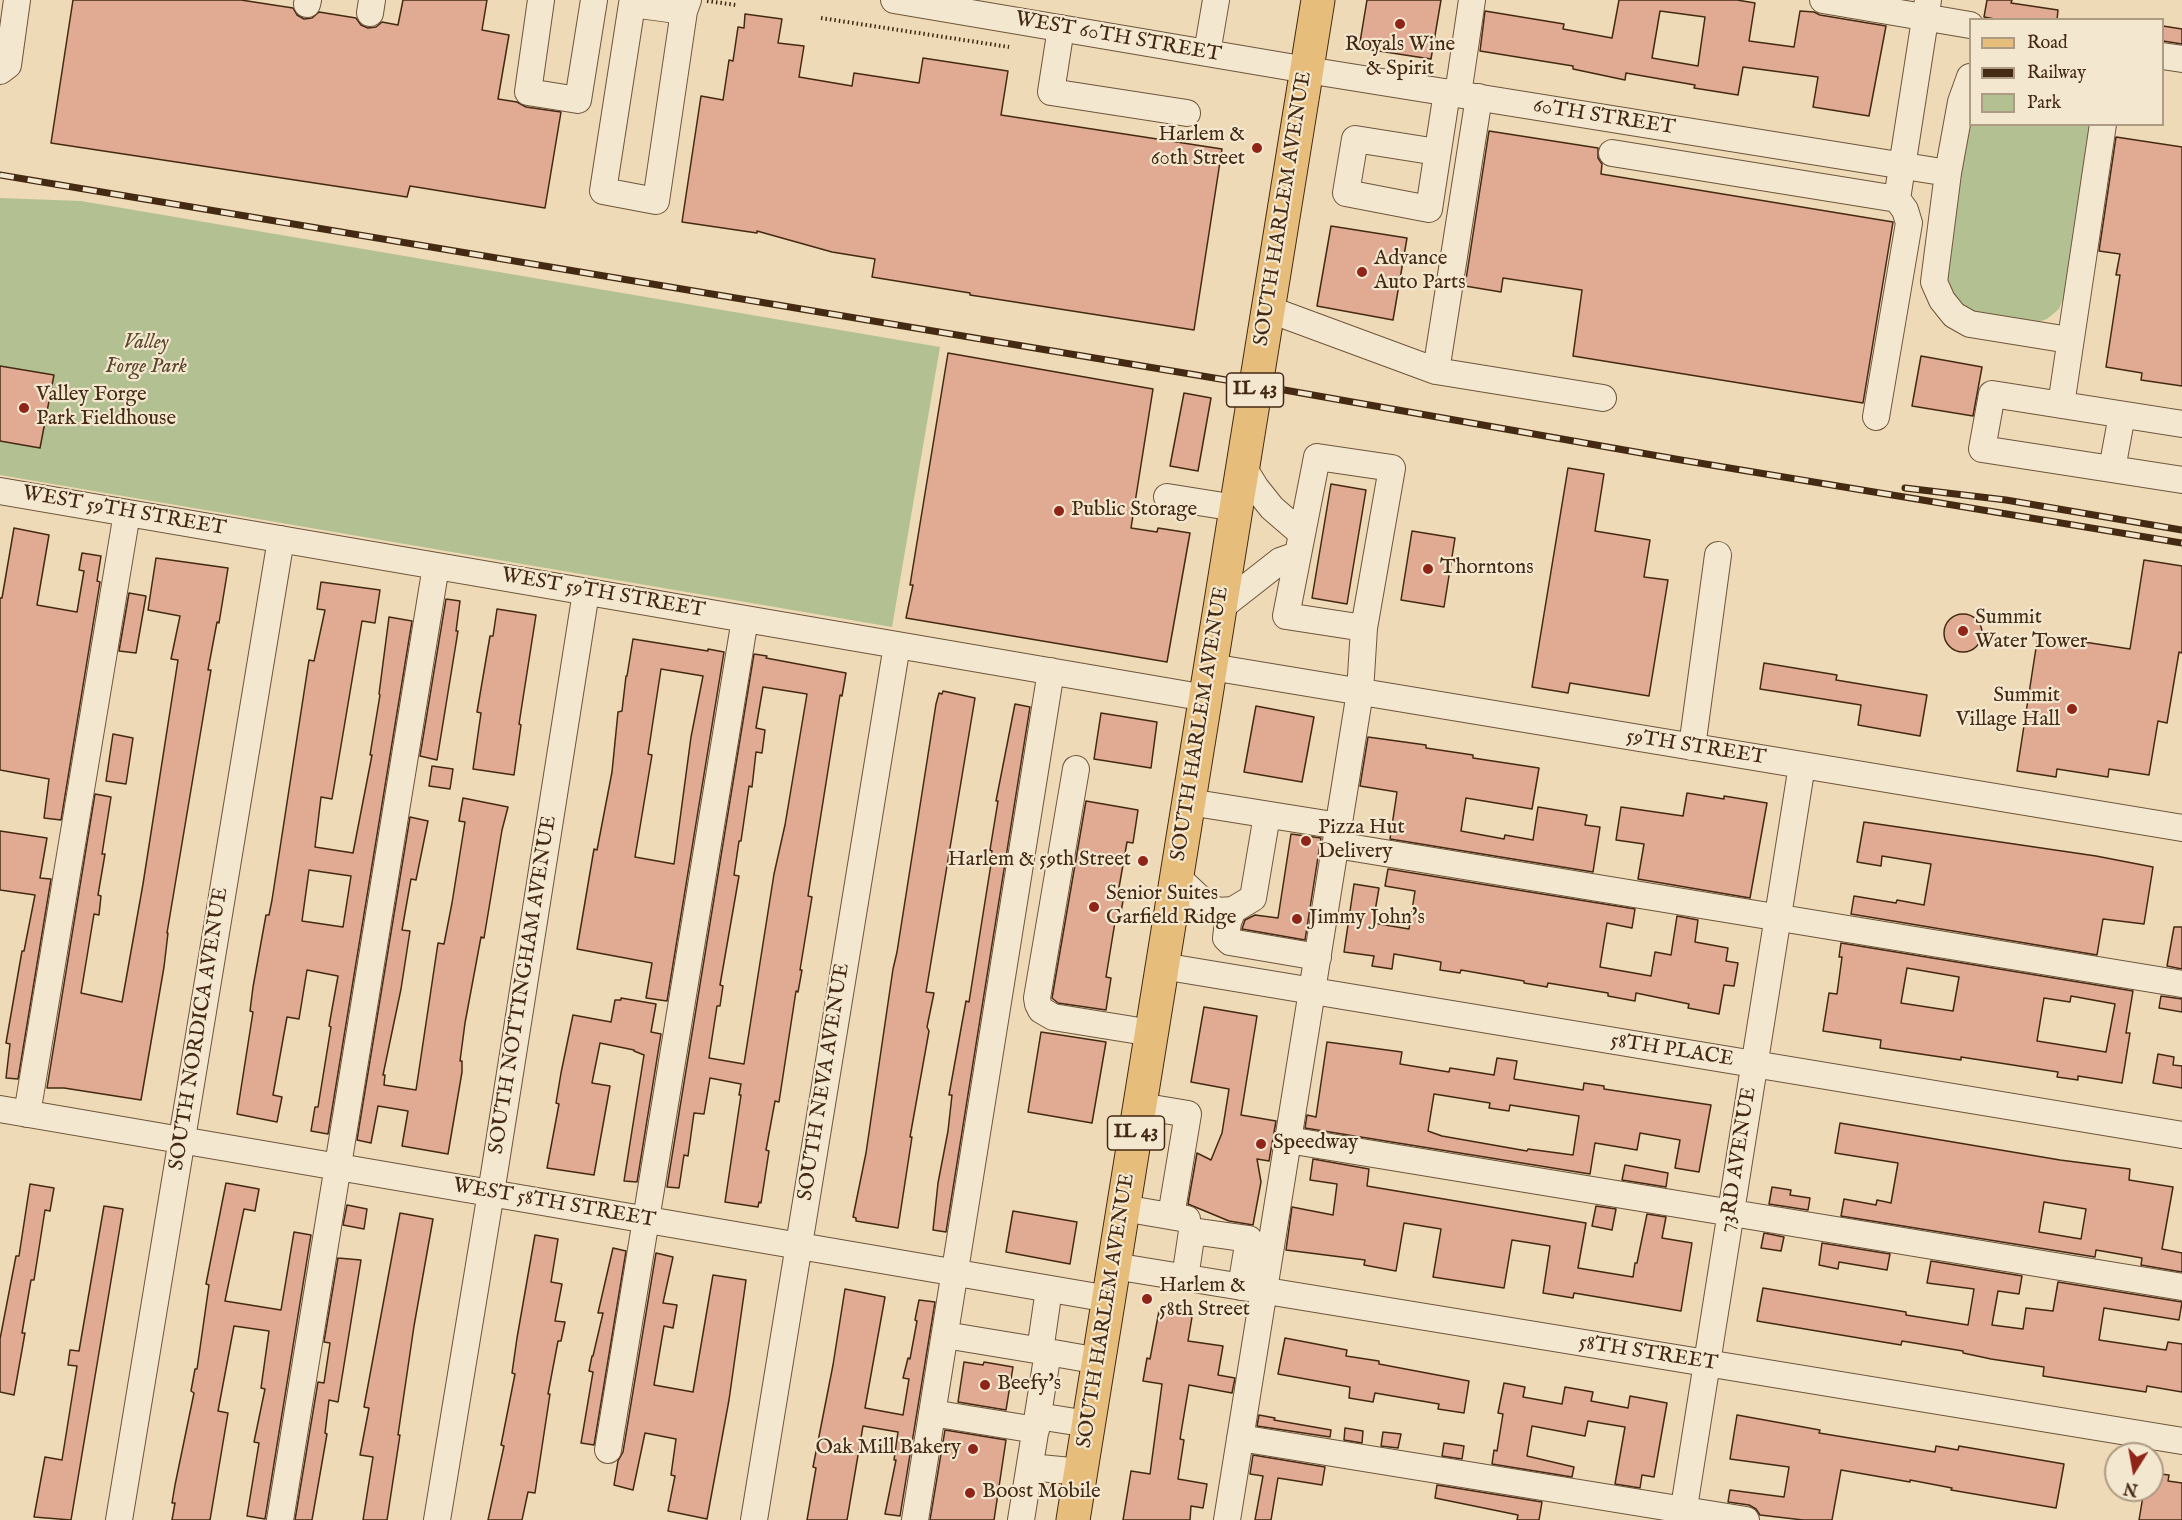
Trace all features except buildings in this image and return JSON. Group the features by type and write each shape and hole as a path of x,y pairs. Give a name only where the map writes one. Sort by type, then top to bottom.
{"main road":[{"name":"SOUTH HARLEM AVENUE","path":"1073,1520 1318,0"}],"street":[{"path":"0,71 8,65 17,0"},
{"path":"541,0 528,92 578,100 594,0"},
{"name":"WEST 60TH STREET","path":"894,0 1307,70"},
{"path":"1207,53 1216,0"},
{"path":"1436,370 1461,94 1472,0"},
{"path":"1823,0 1926,8 1969,23"},
{"path":"632,4 692,4 656,201 603,191 632,4"},
{"path":"1876,417 1909,223 1905,210 1897,199 1926,8"},
{"path":"1061,28 1051,92 1187,113"},
{"path":"2164,56 2182,60"},
{"name":"60TH STREET","path":"1307,70 1948,173"},
{"path":"1969,82 1961,102 1948,173 1934,282 1942,300 1954,315 1970,324 2069,340"},
{"path":"1437,153 1461,94"},
{"path":"2061,405 2103,126"},
{"path":"1677,165 1682,130"},
{"path":"1612,153 1897,199"},
{"path":"1268,309 1436,370 1603,398"},
{"path":"2182,424 1992,394 1982,449 2182,480"},
{"path":"2112,469 2122,414"},
{"path":"1227,1520 1240,1438 1253,1289 1288,1140 1360,692 1364,628 1392,468 1317,457 1286,616 1364,628"},
{"path":"1243,467 1256,488 1286,522 1299,544"},
{"name":"WEST 59TH STREET","path":"0,491 1051,671 1208,682"},
{"path":"1167,497 1236,508"},
{"path":"27,1114 127,513"},
{"name":"SOUTH NORDICA AVENUE","path":"119,1520 281,539"},
{"path":"1220,608 1299,544"},
{"path":"1692,747 1718,555"},
{"path":"280,1520 436,566"},
{"name":"SOUTH NOTTINGHAM AVENUE","path":"437,1520 586,592"},
{"path":"608,1450 745,619"},
{"name":"SOUTH NEVA AVENUE","path":"754,1520 897,645"},
{"path":"915,1520 1051,671"},
{"name":"59TH STREET","path":"1208,682 1360,692 2182,828"},
{"name":"73RD AVENUE","path":"1683,1515 1802,765"},
{"path":"1076,769 1037,998 1038,1004 1041,1010 1053,1017 1152,1033"},
{"path":"1189,802 1268,815 1337,836 1778,918 2182,984"},
{"path":"1268,815 1243,904 1228,922 1226,938 1230,942 1318,957"},
{"path":"1177,877 1209,907 1219,911 1243,904"},
{"name":"58TH PLACE","path":"1162,966 2182,1135"},
{"path":"1140,1106 1188,1114 1182,1223 1185,1278"},
{"name":"WEST 58TH STREET","path":"0,1109 1109,1299"},
{"path":"1288,1140 2182,1287"},
{"path":"1124,1208 1249,1239 1253,1289"},
{"name":"58TH STREET","path":"1114,1266 2182,1441"},
{"path":"1021,1520 1037,1423 1049,1289"},
{"path":"945,1335 1099,1360"},
{"path":"932,1413 1037,1423 1088,1424"},
{"path":"1240,1438 1683,1515 1746,1520"},
{"path":"1030,1467 1081,1472"}],"path":[{"path":"692,4 736,5"},
{"path":"821,18 1009,47"}],"green space":[{"path":"1969,110 1969,126 2092,126 2066,291 2059,309 2047,319 2026,326 1974,318 1947,292 1946,273"},
{"name":"Valley Forge Park","path":"0,198 81,201 940,347 892,627 0,475"}],"railway":[{"path":"0,175 1256,385 1681,460 2182,543"},
{"path":"1905,488 2006,500 2182,530"}],"place":[{"name":"Royals Wine & Spirit","path":"1400,24"},
{"name":"Harlem & 60th Street","path":"1257,148"},
{"name":"Advance Auto Parts","path":"1362,272"},
{"name":"Valley Forge Park Fieldhouse","path":"24,408"},
{"name":"Public Storage","path":"1059,511"},
{"name":"Thorntons","path":"1428,569"},
{"name":"Summit Water Tower","path":"1963,631"},
{"name":"Summit Village Hall","path":"2072,709"},
{"name":"Pizza Hut Delivery","path":"1306,841"},
{"name":"Harlem & 59th Street","path":"1143,861"},
{"name":"Senior Suites Garfield Ridge","path":"1094,907"},
{"name":"Jimmy John's","path":"1297,919"},
{"name":"Speedway","path":"1261,1144"},
{"name":"Harlem & 58th Street","path":"1147,1299"},
{"name":"Beefy's","path":"985,1385"},
{"name":"Oak Mill Bakery","path":"973,1449"},
{"name":"Boost Mobile","path":"970,1493"}]}
